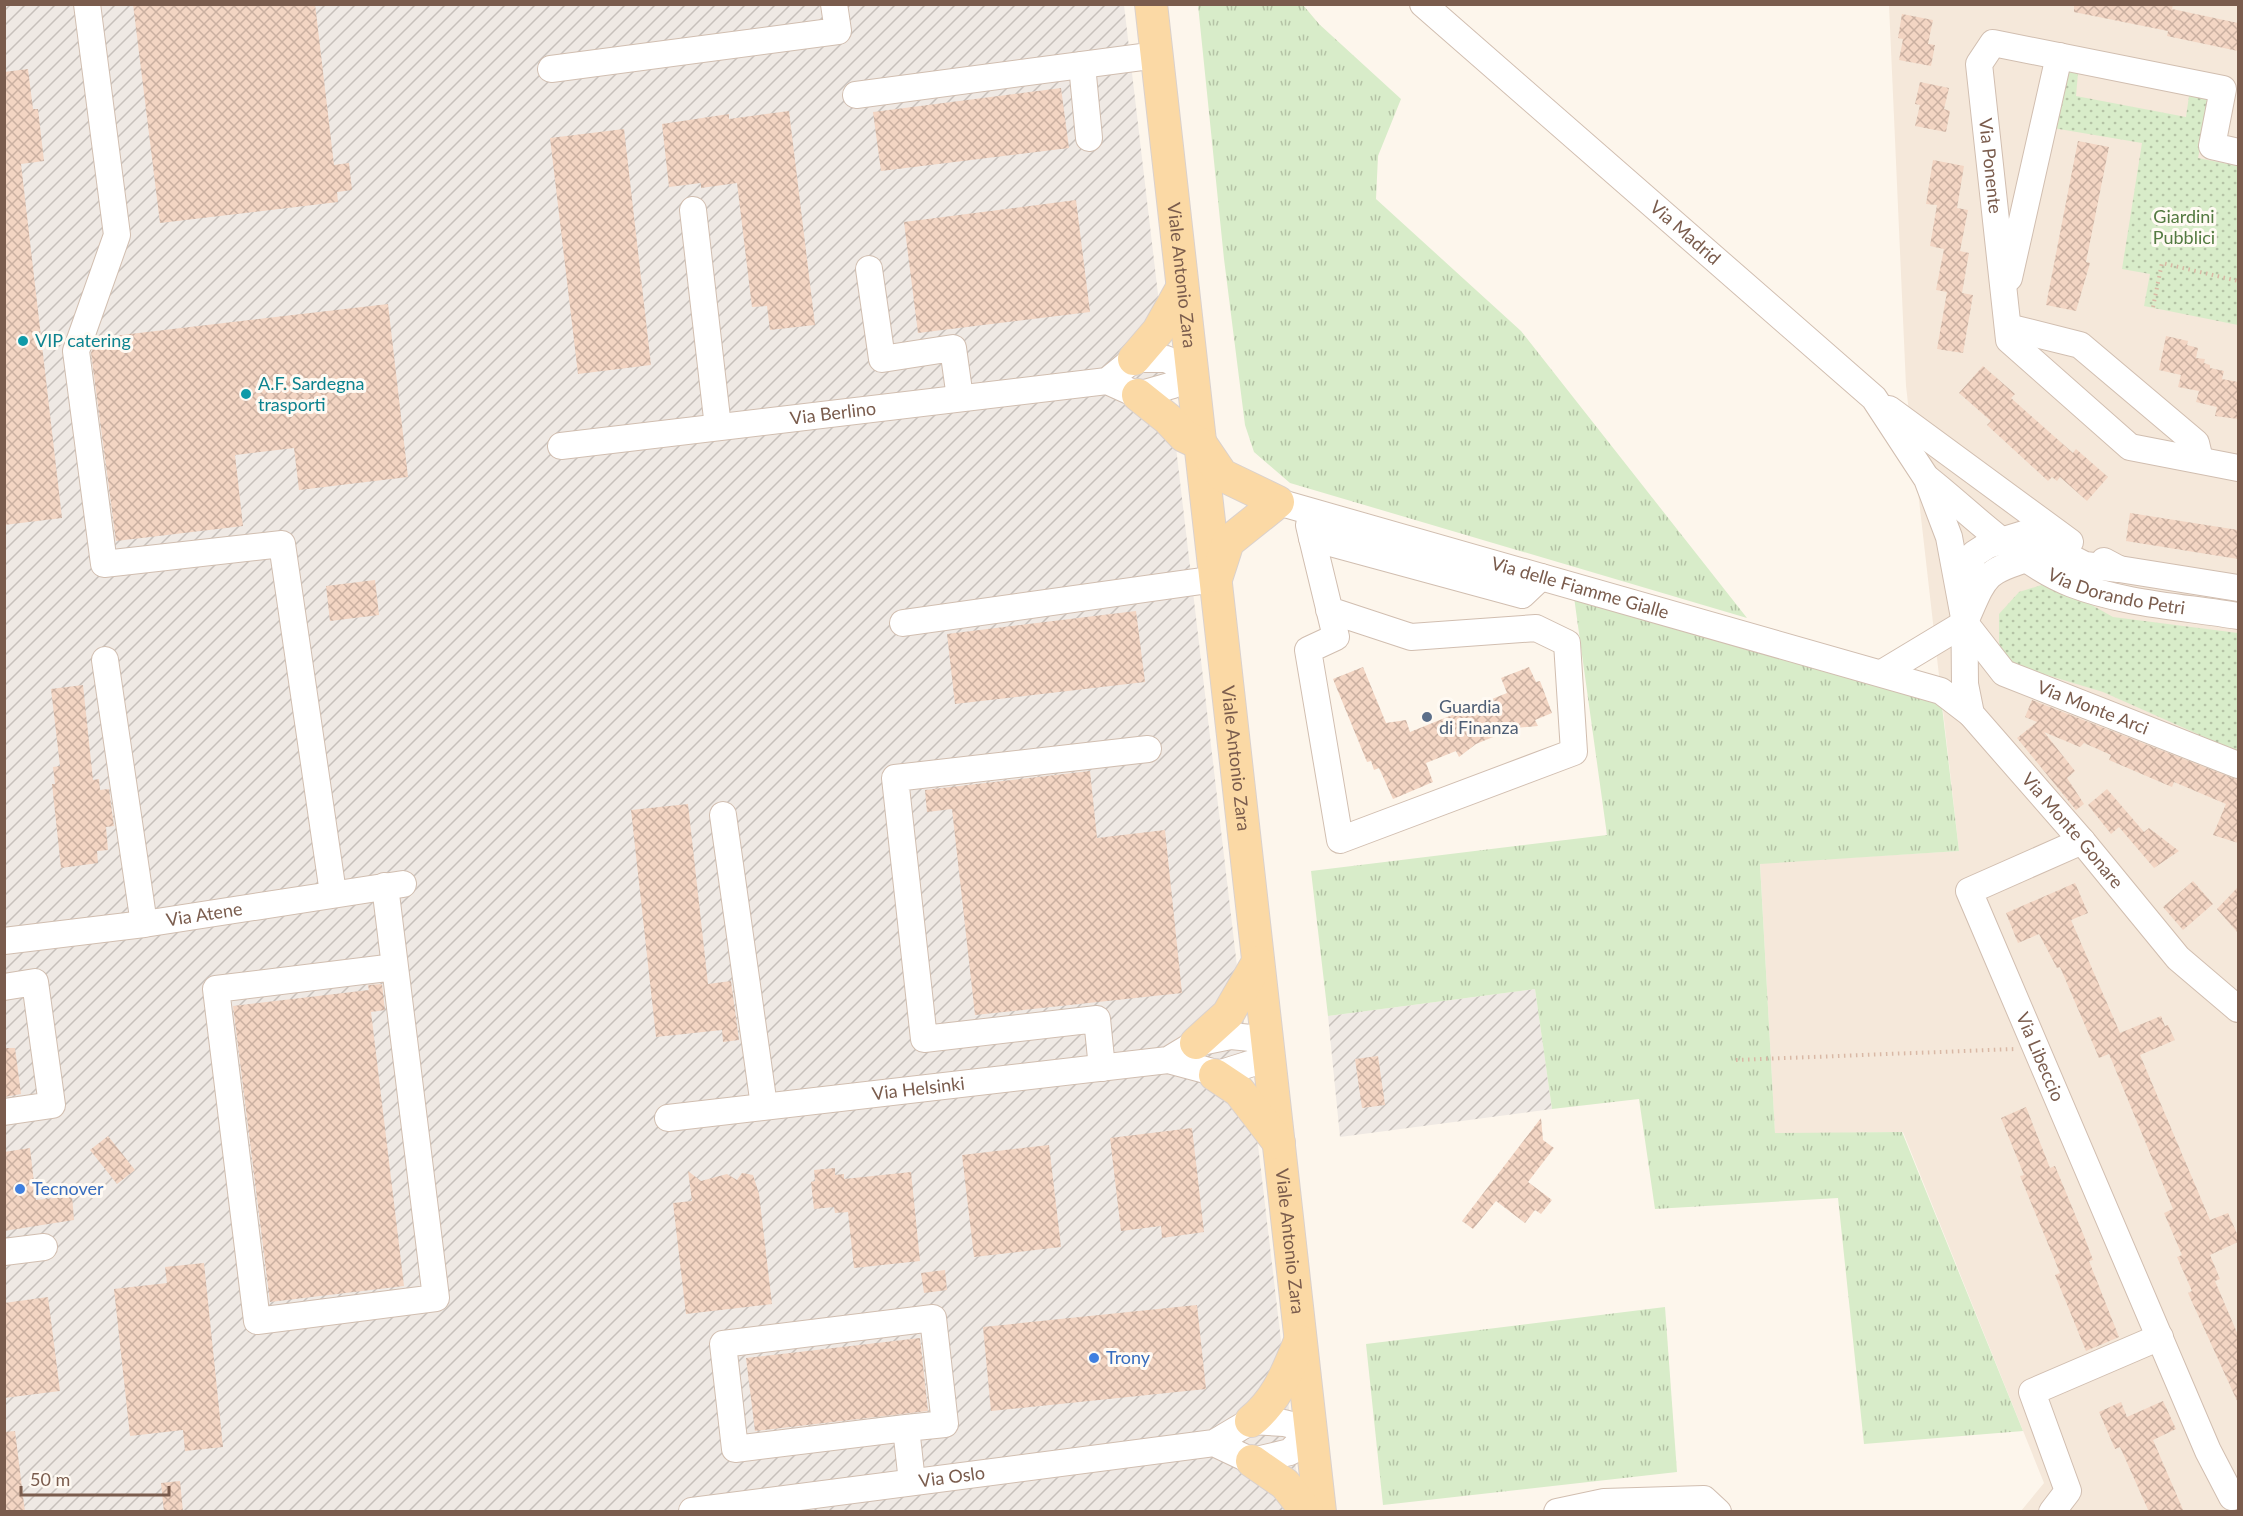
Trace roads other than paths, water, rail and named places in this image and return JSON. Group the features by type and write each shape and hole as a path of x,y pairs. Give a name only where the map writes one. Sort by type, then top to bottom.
{"main road":[{"name":"Viale Antonio Zara","path":"1151,4 1320,1512"},
{"path":"1134,359 1158,331 1182,288"},
{"path":"1138,395 1168,418 1184,436 1200,444 1222,475 1292,506"},
{"path":"1216,579 1228,542 1292,506"},
{"path":"1196,1043 1228,1014 1258,962"},
{"path":"1215,1075 1239,1091 1279,1143"},
{"path":"1251,1421 1268,1407 1281,1388 1301,1341"},
{"path":"1252,1461 1285,1484 1307,1512"}],"street":[{"path":"87,4 117,235 76,351 104,564 282,544 333,892"},
{"path":"551,69 838,31 834,4"},
{"name":"Via Madrid","path":"1422,4 1874,398 1927,478"},
{"name":"Via Ponente","path":"2238,152 2212,146 2223,89 1993,43 1979,64 2008,340 2130,447 2238,468"},
{"path":"856,95 1157,55"},
{"path":"2005,299 2059,56"},
{"path":"1082,65 1089,138"},
{"path":"693,210 718,427"},
{"path":"869,269 882,359 953,348 960,398"},
{"path":"2008,327 2080,345 2196,442 2200,460"},
{"path":"1134,359 1166,359 1191,371 1173,385 1138,395 1107,381 1134,359"},
{"name":"Via Berlino","path":"561,446 1107,381"},
{"name":"Via Dorando Petri","path":"1874,398 2068,541 2119,569"},
{"name":"Via Dorando Petri","path":"1931,441 2004,513 2004,540"},
{"path":"1927,478 1949,537 1965,623"},
{"name":"Via Dorando Petri","path":"1927,478 2027,559 2071,583 2114,596 2238,616"},
{"path":"1292,506 1312,538 1329,610 1336,637 1308,650 1340,840 1574,752 1567,643 1536,628 1411,638 1329,610"},
{"name":"Via delle Fiamme Gialle","path":"1292,506 1941,691 1971,714"},
{"name":"Via Dorando Petri","path":"2004,540 2024,534 2085,565 2238,588"},
{"path":"1312,538 1522,595"},
{"path":"1965,623 1964,579 1974,554 1988,545 2004,540"},
{"path":"1881,673 1965,623 1983,581 1997,567 2027,559"},
{"path":"1522,595 1541,577"},
{"path":"903,623 1216,579"},
{"path":"1522,595 1536,628"},
{"name":"Via Monte Gonare","path":"1965,623 1965,684 1971,714 2082,841 2178,958 2238,1009"},
{"name":"Via Monte Arci","path":"1965,623 2004,673 2238,765"},
{"path":"105,660 144,924"},
{"path":"1102,1068 1097,1019 924,1039 895,778 1148,749"},
{"path":"723,815 764,1106"},
{"name":"Via Libeccio","path":"2082,841 1969,891 2208,1451 2232,1497"},
{"name":"Via Atene","path":"4,941 144,924 333,892 394,885 395,967"},
{"path":"395,967 436,1298 256,1321 216,989 395,967"},
{"path":"4,987 35,982 52,1105 4,1112"},
{"name":"Via Helsinki","path":"1168,1060 1196,1043 1231,1036 1251,1038 1268,1049"},
{"path":"1215,1075 1256,1062 1268,1049"},
{"name":"Via Helsinki","path":"668,1118 1168,1060 1209,1071 1215,1075"},
{"path":"4,1252 44,1247"},
{"path":"933,1318 945,1424 906,1428 735,1449 723,1344 933,1318"},
{"path":"2052,1512 2068,1491 2032,1392 2160,1337"},
{"path":"1214,1443 1252,1461 1290,1452 1311,1430 1284,1423 1251,1421"},
{"name":"Via Oslo","path":"692,1511 1214,1443 1251,1421"},
{"path":"906,1428 912,1482"},
{"path":"1557,1512 1604,1502 1704,1499 1718,1512"}],"place":[{"name":"VIP catering","path":"23,341"},
{"name":"A.F. Sardegna trasporti","path":"246,394"},
{"name":"Guardia di Finanza","path":"1427,717"},
{"name":"Tecnover","path":"20,1189"},
{"name":"Trony","path":"1094,1358"}],"park label":[{"name":"Giardini Pubblici","path":"2184,227"}]}
